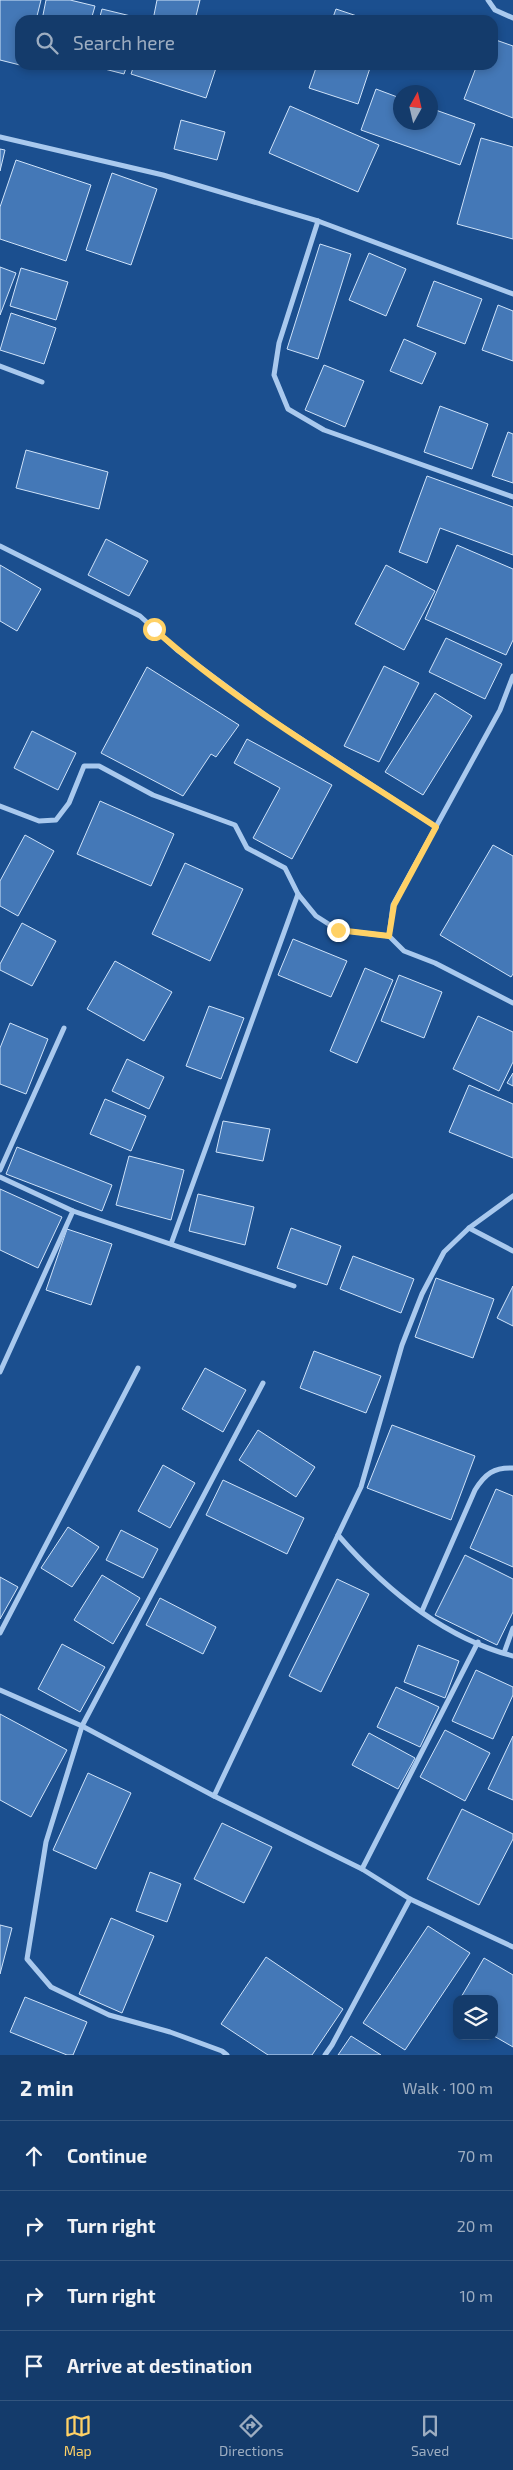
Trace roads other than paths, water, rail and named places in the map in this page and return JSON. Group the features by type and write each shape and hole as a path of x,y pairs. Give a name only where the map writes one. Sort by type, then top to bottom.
{"street":[{"path":"488,0 495,10 513,18"},
{"path":"0,136 163,175 318,221 513,294"},
{"path":"318,221 279,343 274,375 288,409 324,430 513,497"},
{"path":"0,366 42,382"},
{"path":"0,546 140,616 177,650 270,718 436,827"},
{"path":"389,936 394,905 500,710 513,676"},
{"path":"0,806 38,821 56,820 69,803 84,766 99,766 153,795 235,826 247,848 285,868 298,894 316,916 338,930 389,936 404,951 435,963 513,1003"},
{"path":"171,1244 298,894"},
{"path":"0,1170 64,1028"},
{"path":"0,1178 73,1212 294,1286"},
{"path":"214,1796 361,1487 402,1345 422,1294 444,1252 469,1228 513,1196"},
{"path":"0,1372 73,1212"},
{"path":"469,1228 513,1251"},
{"path":"0,1633 138,1368"},
{"path":"226,2055 222,2051 170,2032 110,2015 51,1987 27,1960 46,1842 82,1726 263,1384"},
{"path":"422,1611 475,1490 485,1474 501,1468 513,1468"},
{"path":"338,1535 364,1564 444,1628 513,1656"},
{"path":"504,1653 513,1628"},
{"path":"362,1869 478,1642"},
{"path":"0,1690 82,1726 214,1796 362,1869 410,1899 513,1948"},
{"path":"325,2055 410,1899"}]}
